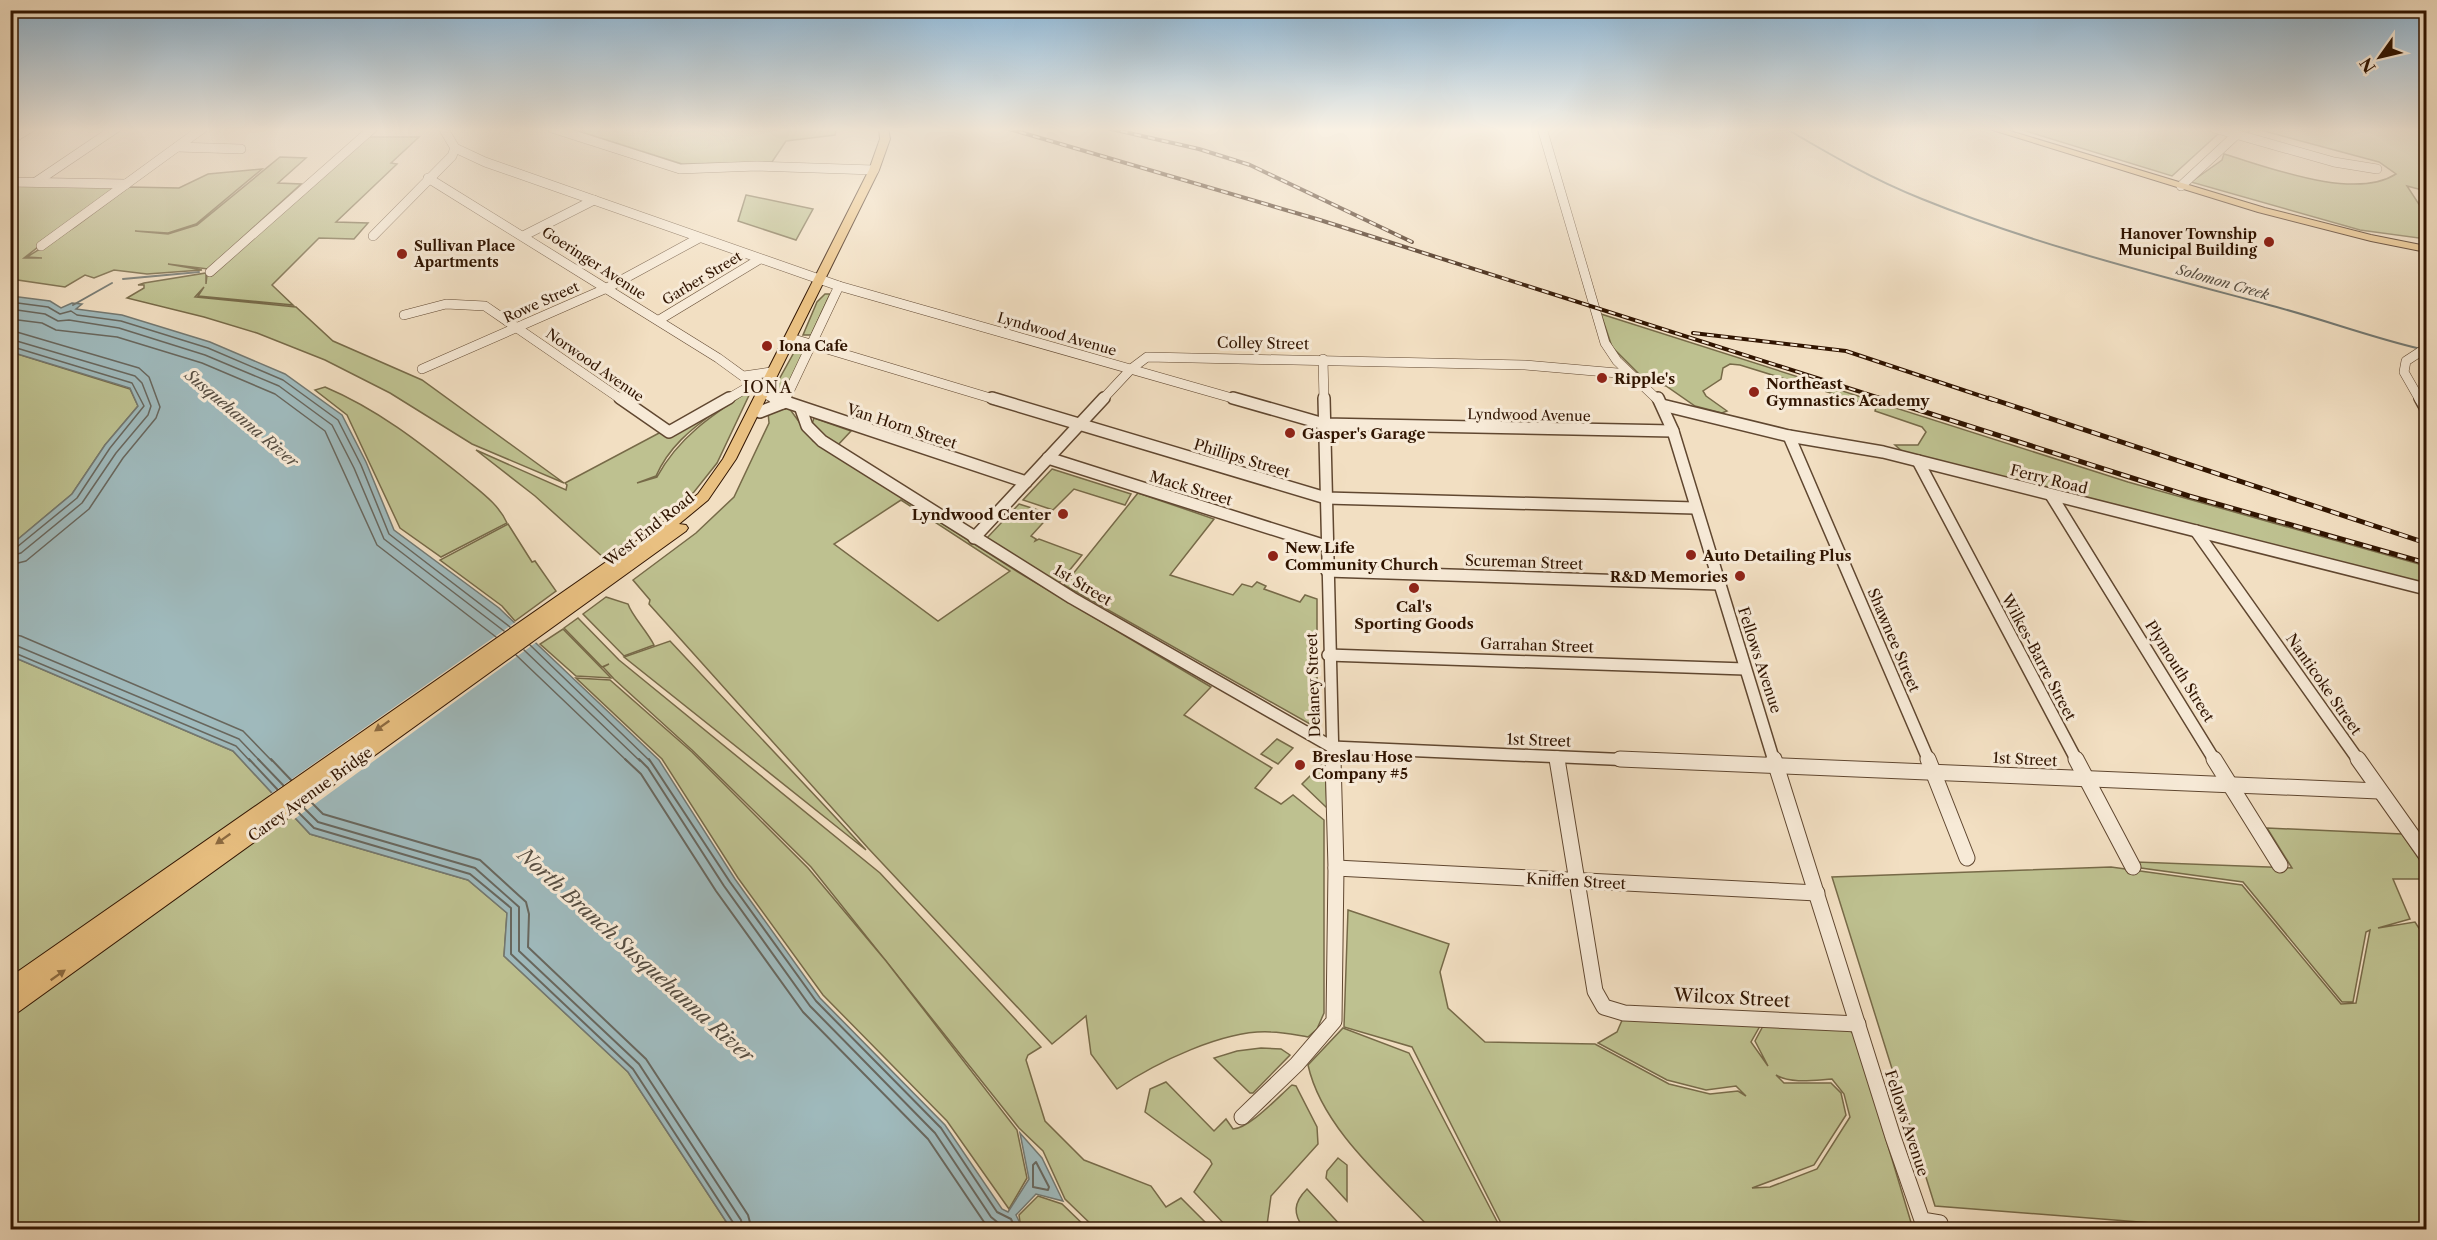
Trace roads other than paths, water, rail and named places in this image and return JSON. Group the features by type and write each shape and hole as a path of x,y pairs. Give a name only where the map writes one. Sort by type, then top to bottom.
{"main road":[{"name":"West End Road","path":"606,576 682,528 712,500 731,471 760,412 771,372 866,186"},
{"path":"2181,186 2309,223 2427,249"},
{"name":"West End Road","path":"606,576 703,497 729,459 797,340 818,295 819,280"},
{"name":"Carey Avenue Bridge","path":"10,988 606,576"},
{"name":"Carey Avenue Bridge","path":"10,1009 606,576"}],"street":[{"path":"41,246 123,186"},
{"path":"210,272 307,186"},
{"path":"373,236 421,186"},
{"name":"Goeringer Avenue","path":"445,186 658,320 744,376 765,393"},
{"name":"Lyndwood Avenue","path":"553,186 819,280 1324,424 1673,431"},
{"name":"Fellows Avenue","path":"1559,186 1605,343 1610,353 1629,374 1657,397 1673,431 1745,669 1922,1220 1940,1223"},
{"path":"525,235 594,200"},
{"name":"Rowe Street","path":"422,369 608,288 699,238"},
{"name":"Garber Street","path":"658,320 760,259"},
{"path":"760,412 783,403 839,286"},
{"name":"Norwood Avenue","path":"404,315 446,304 479,304 517,327 669,432 746,389"},
{"name":"Phillips Street","path":"797,340 1326,498 1695,508"},
{"path":"2422,350 2406,361 2404,372 2427,409"},
{"name":"Colley Street","path":"974,538 1142,359 1154,356 1323,359 1553,367 1629,374"},
{"name":"Delaney Street","path":"1242,1117 1297,1064 1334,1021 1336,868 1328,654 1323,359"},
{"path":"744,376 771,372"},
{"name":"Van Horn Street","path":"765,393 783,403 1026,482"},
{"name":"Ferry Road","path":"1662,405 1789,436 1856,446 2427,590"},
{"name":"1st Street","path":"801,409 807,426 822,441 974,538 1332,747 2379,791"},
{"name":"Shawnee Street","path":"1789,436 1933,771 1967,858"},
{"name":"Mack Street","path":"1048,458 1326,546"},
{"name":"Wilkes-Barre Street","path":"1918,461 2084,779 2133,867"},
{"name":"Plymouth Street","path":"2051,495 2280,865"},
{"name":"Nanticoke Street","path":"2196,531 2379,791 2427,855"},
{"name":"Scureman Street","path":"1328,571 1719,584"},
{"name":"Garrahan Street","path":"1328,654 1745,669"},
{"path":"1557,757 1577,882"},
{"name":"Kniffen Street","path":"1336,868 1817,893"},
{"name":"Wilcox Street","path":"1577,882 1595,991 1604,1007 1624,1013 1858,1024"}],"water":[{"path":"11,296 50,301 61,308 72,303 82,304 76,309 122,315 210,342 285,374 342,415 366,462 394,530 499,608 659,760 735,879 820,998 945,1125 1002,1209 1008,1212 1029,1179 1020,1133 1042,1158 1063,1201 1036,1194 1016,1215 1023,1229 731,1229 628,1072 504,956 507,913 468,880 310,834 233,751 11,656 11,545 72,494 105,445 138,406 130,388 11,352"}],"waterway":[{"name":"Solomon Creek","path":"1891,186 1964,215 2050,244 2421,349"},
{"path":"123,279 199,272"},
{"path":"73,305 112,283"}],"railway":[{"path":"1204,186 1320,220 1886,400"},
{"path":"1294,186 1412,242"},
{"path":"1693,333 1846,351 1993,400"},
{"path":"1881,398 2189,496 2426,563"},
{"path":"1989,398 2426,543"}],"place":[{"name":"Hanover Township Municipal Building","path":"2269,242"},
{"name":"Sullivan Place Apartments","path":"402,254"},
{"name":"Iona Cafe","path":"767,346"},
{"name":"Ripple's","path":"1602,378"},
{"name":"Northeast Gymnastics Academy","path":"1754,392"},
{"name":"Gasper's Garage","path":"1290,433"},
{"name":"Lyndwood Center","path":"1063,514"},
{"name":"Auto Detailing Plus","path":"1691,555"},
{"name":"New Life Community Church","path":"1273,556"},
{"name":"R&D Memories","path":"1740,576"},
{"name":"Cal's Sporting Goods","path":"1414,588"},
{"name":"Breslau Hose Company #5","path":"1300,765"}],"district":[{"name":"IONA","path":"768,387"}],"water label":[{"name":"Susquehanna River","path":"242,418"},
{"name":"North Branch Susquehanna River","path":"636,955"}]}
